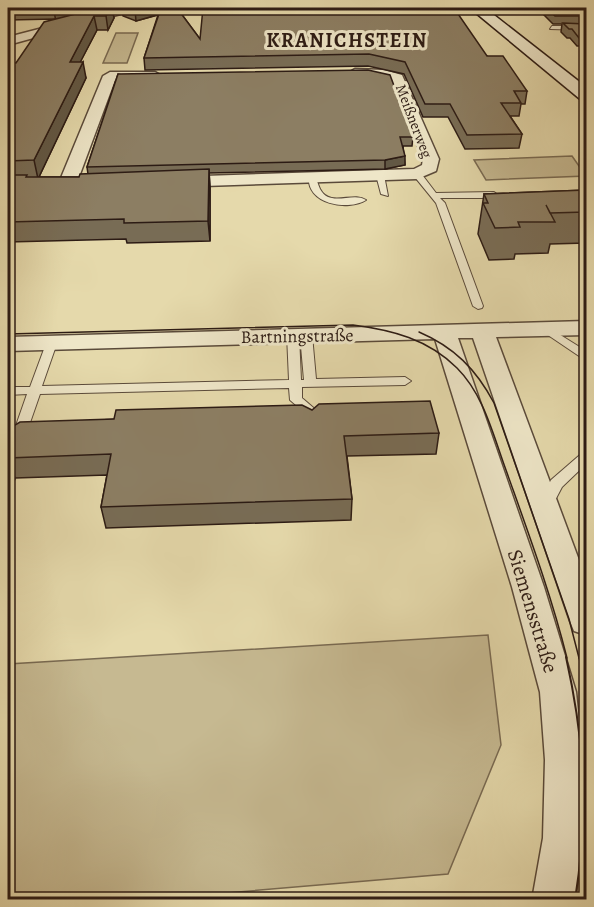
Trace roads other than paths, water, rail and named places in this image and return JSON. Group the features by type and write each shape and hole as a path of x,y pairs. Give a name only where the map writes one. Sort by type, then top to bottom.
{"main road":[{"path":"477,8 586,95"},
{"path":"495,8 586,76"}],"street":[{"path":"8,41 108,11 131,8"},
{"name":"Meißnerweg","path":"162,182 417,174 430,167 431,159 397,78 368,72 343,73"},
{"path":"87,185 61,185 110,76 172,75"},
{"name":"Bartningstraße","path":"8,344 586,328"},
{"path":"482,331 586,621"},
{"name":"Siemensstraße","path":"445,333 528,587 558,692 564,760 562,838 554,900"}],"lane":[{"path":"552,28 586,28"},
{"path":"417,174 437,195 478,306"},
{"path":"380,176 385,194"},
{"path":"312,177 314,191 319,197 331,201 362,200"},
{"path":"437,195 494,195"},
{"path":"546,329 586,356"},
{"path":"300,335 310,384"},
{"path":"300,335 296,400 310,410 310,425"},
{"path":"17,442 51,343"},
{"path":"8,391 405,381"},
{"path":"545,506 556,484 586,457"}],"tram line":[{"path":"8,334 353,325 395,333 422,343 457,368 474,390 487,416 539,563 567,658"},
{"path":"419,332 432,338 463,360 480,380 494,403 569,619 579,658"},
{"path":"566,657 577,719 583,778 582,837 575,900"},
{"path":"579,657 586,683"}],"district":[{"name":"KRANICHSTEIN","path":"347,40"}]}
